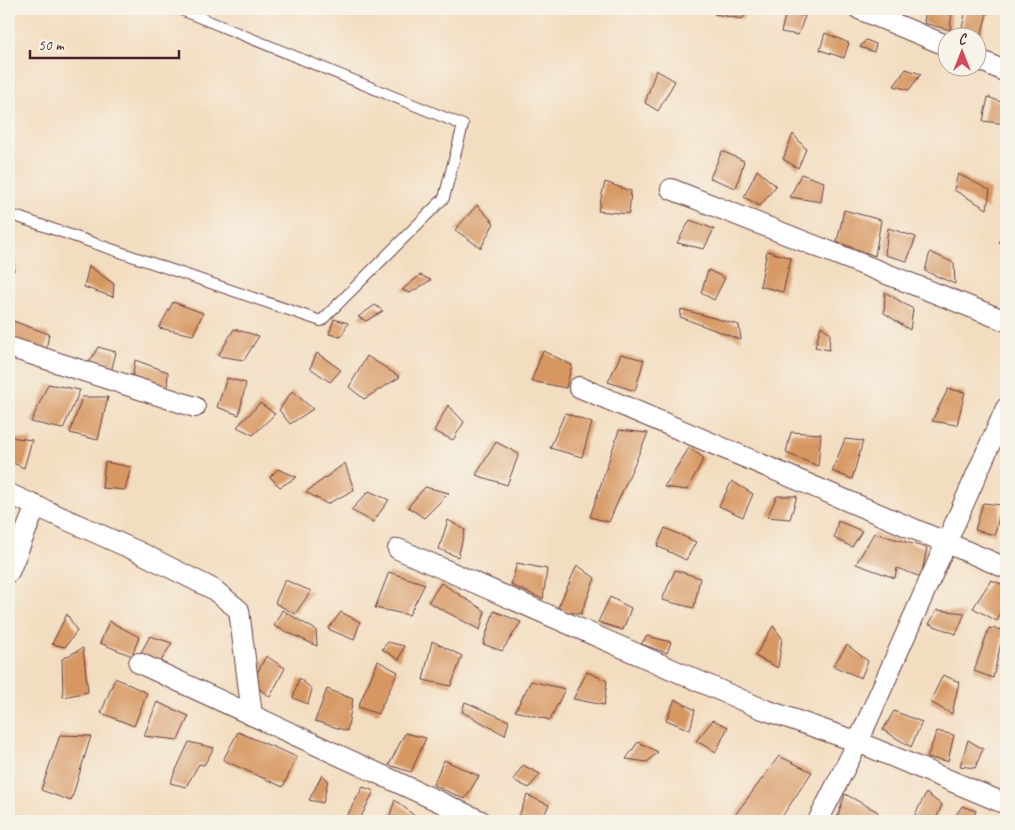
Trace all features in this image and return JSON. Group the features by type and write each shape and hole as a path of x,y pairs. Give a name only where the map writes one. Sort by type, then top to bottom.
{"street":[{"path":"859,9 938,42"},
{"path":"988,64 1006,72"},
{"path":"671,189 1006,322"},
{"path":"9,347 194,407"},
{"path":"579,387 1006,568"},
{"path":"818,821 858,742 1006,408"},
{"path":"9,494 140,552 213,589 239,610 252,715"},
{"path":"9,572 36,506"},
{"path":"398,549 760,708 858,742 1006,804"},
{"path":"139,663 481,821"}],"lane":[{"path":"9,214 321,321 444,198 463,125 179,9"}],"building":[{"path":"718,9 749,9 742,19 714,14"},
{"path":"926,9 952,9 950,28 924,23"},
{"path":"966,9 988,10 983,28 962,28"},
{"path":"786,12 805,16 798,35 781,32"},
{"path":"825,33 849,43 844,58 820,50"},
{"path":"866,40 876,44 874,52 860,47"},
{"path":"906,69 921,74 909,90 894,86"},
{"path":"656,70 675,81 658,111 645,103"},
{"path":"988,97 1006,104 1006,124 983,121"},
{"path":"793,134 806,149 798,168 783,159"},
{"path":"722,151 744,161 736,188 710,178"},
{"path":"757,170 776,186 760,206 744,197"},
{"path":"801,174 824,182 821,202 790,197"},
{"path":"958,174 990,190 987,209 954,190"},
{"path":"605,182 631,191 629,214 598,211"},
{"path":"477,205 494,223 481,248 455,230"},
{"path":"844,210 881,220 875,256 837,242"},
{"path":"690,220 714,229 704,249 677,243"},
{"path":"1006,226 1006,244 999,242"},
{"path":"888,228 916,237 907,261 885,255"},
{"path":"767,251 791,258 783,292 760,286"},
{"path":"930,252 954,263 955,284 925,271"},
{"path":"9,260 14,262 14,271 9,269"},
{"path":"89,266 114,284 113,297 84,287"},
{"path":"708,270 725,278 714,300 701,293"},
{"path":"420,275 431,280 410,293 402,290"},
{"path":"885,292 913,309 910,330 884,313"},
{"path":"173,302 203,313 193,335 159,328"},
{"path":"375,305 383,311 366,321 358,317"},
{"path":"681,309 739,325 741,340 680,317"},
{"path":"334,319 348,323 341,337 329,334"},
{"path":"10,320 49,334 46,350 9,340"},
{"path":"821,326 830,333 829,350 815,347"},
{"path":"234,329 259,336 244,360 218,356"},
{"path":"98,347 116,352 111,372 89,363"},
{"path":"543,351 572,365 566,388 531,381"},
{"path":"317,353 341,370 330,382 310,368"},
{"path":"621,354 644,360 635,391 608,382"},
{"path":"367,356 400,377 364,399 349,387"},
{"path":"135,360 168,372 167,390 132,381"},
{"path":"227,378 246,383 239,415 217,407"},
{"path":"48,384 80,390 63,429 31,422"},
{"path":"948,389 965,392 957,425 932,421"},
{"path":"292,391 313,409 290,424 279,410"},
{"path":"82,397 108,397 98,440 70,433"},
{"path":"260,403 275,414 253,435 237,427"},
{"path":"448,405 464,422 453,440 434,431"},
{"path":"565,413 592,423 582,457 550,448"},
{"path":"619,430 648,433 609,522 590,517"},
{"path":"791,432 821,434 818,466 786,453"},
{"path":"9,437 32,440 24,468 9,461"},
{"path":"845,439 863,441 852,479 832,471"},
{"path":"496,442 519,454 507,485 476,475"},
{"path":"689,448 704,458 687,490 664,487"},
{"path":"105,462 131,467 125,490 102,488"},
{"path":"345,463 354,490 327,504 306,492"},
{"path":"278,469 297,477 280,487 270,477"},
{"path":"732,481 753,494 743,517 719,506"},
{"path":"425,487 449,493 424,518 408,507"},
{"path":"369,491 389,500 373,522 351,510"},
{"path":"777,496 797,496 790,519 767,517"},
{"path":"983,503 1001,505 995,535 975,530"},
{"path":"448,520 465,530 458,557 439,549"},
{"path":"838,521 862,531 852,547 834,538"},
{"path":"665,528 696,542 686,560 657,546"},
{"path":"874,533 927,548 921,577 897,568 895,578 856,564"},
{"path":"517,563 547,569 543,599 511,585"},
{"path":"577,565 595,578 581,614 557,610"},
{"path":"675,570 700,578 694,608 662,600"},
{"path":"389,572 425,584 409,615 375,608"},
{"path":"285,580 311,591 295,614 275,603"},
{"path":"991,580 1006,586 1006,598 997,621 973,608"},
{"path":"441,583 485,611 480,630 428,602"},
{"path":"610,597 631,608 623,630 598,622"},
{"path":"282,610 316,630 317,646 274,626"},
{"path":"937,610 965,613 956,634 929,624"},
{"path":"494,611 521,622 502,651 483,644"},
{"path":"341,612 360,622 354,640 328,629"},
{"path":"67,614 77,631 65,647 52,644"},
{"path":"109,621 139,637 132,656 100,643"},
{"path":"773,626 782,638 778,668 755,656"},
{"path":"989,628 1004,630 993,678 974,671"},
{"path":"150,636 172,643 160,663 140,654"},
{"path":"647,636 671,642 667,653 641,644"},
{"path":"432,641 462,656 451,686 423,680"},
{"path":"388,642 404,646 399,660 382,649"},
{"path":"847,645 868,661 861,678 833,666"},
{"path":"83,648 88,692 63,697 62,659"},
{"path":"266,656 285,668 270,697 252,683"},
{"path":"378,661 398,672 378,714 358,707"},
{"path":"587,672 607,681 604,705 573,699"},
{"path":"943,675 959,682 952,714 930,702"},
{"path":"115,678 147,693 134,726 101,713"},
{"path":"299,678 312,689 308,704 293,698"},
{"path":"531,681 565,689 550,720 515,711"},
{"path":"327,689 353,699 347,731 315,721"},
{"path":"675,699 695,710 690,730 666,720"},
{"path":"157,702 189,716 178,740 144,736"},
{"path":"465,702 509,721 505,735 462,712"},
{"path":"894,711 922,722 911,747 883,730"},
{"path":"713,720 728,727 716,752 696,741"},
{"path":"937,731 954,735 948,761 927,758"},
{"path":"238,732 297,757 283,787 223,760"},
{"path":"405,733 426,738 411,772 389,765"},
{"path":"60,735 91,736 71,801 41,790"},
{"path":"968,740 983,749 975,768 960,766"},
{"path":"189,742 214,748 204,765 199,764 186,787 170,783"},
{"path":"638,742 658,752 647,762 626,759"},
{"path":"779,756 812,772 779,821 759,821 735,815"},
{"path":"444,760 479,776 465,799 433,785"},
{"path":"523,765 540,774 529,788 513,780"},
{"path":"322,775 328,780 323,803 309,800"},
{"path":"363,787 374,791 359,821 344,821"},
{"path":"926,793 942,805 935,821 912,821"},
{"path":"845,794 878,812 876,821 847,821 837,818"},
{"path":"527,795 549,805 541,821 517,821"},
{"path":"395,800 421,821 388,821"},
{"path":"962,806 976,811 972,821 952,821"}]}
